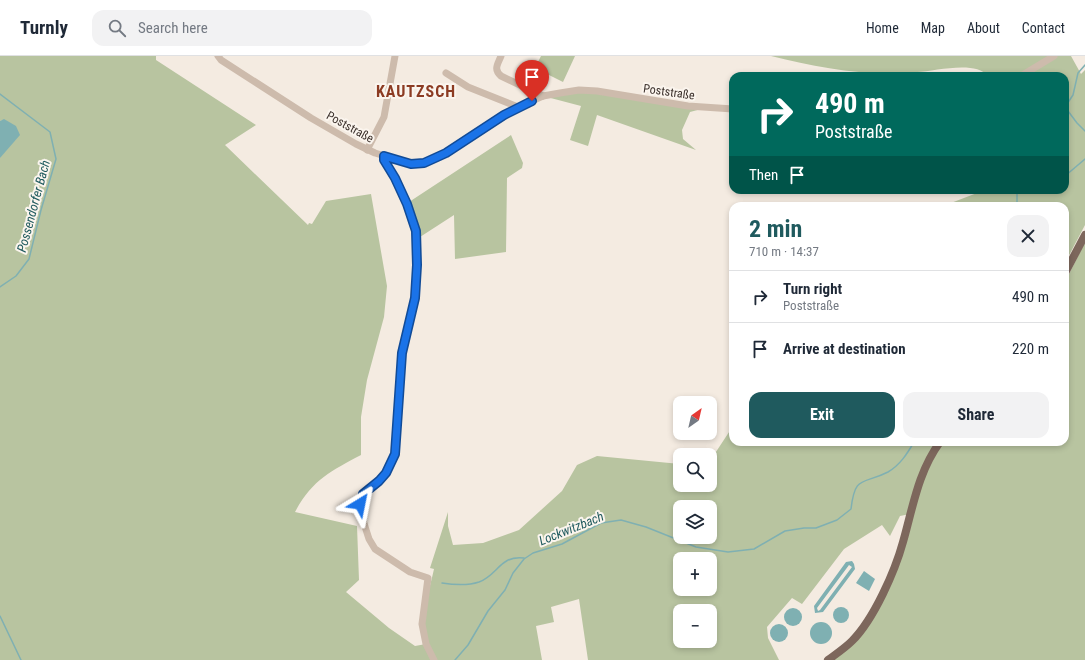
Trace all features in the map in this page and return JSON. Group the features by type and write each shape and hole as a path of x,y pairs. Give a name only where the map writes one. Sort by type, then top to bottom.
{"main road":[{"path":"1069,265 1085,235"},
{"path":"828,660 852,641 871,616 896,564 914,497 925,466 938,446"}],"street":[{"name":"Poststraße","path":"218,56 221,60 311,118 367,150 411,164 424,163 446,153 518,107 543,96 579,90 688,106 729,109"},
{"path":"367,150 384,118 395,56"},
{"path":"501,56 496,68 497,72 501,76 543,96"},
{"path":"1028,72 1054,56"},
{"path":"446,73 468,87 518,107"},
{"path":"384,156 384,160 395,178 407,204 416,231 417,265 415,298 402,353 395,454 383,477 363,494 360,504 360,512 369,539 375,549 410,572 428,578 422,624 426,644 434,660"}],"green space":[{"path":"0,56 156,56 156,60 256,125 225,145 308,225 309,223 312,224 326,201 371,194 387,286 384,317 367,380 361,417 361,455 340,466 315,484 301,501 295,512 357,526 359,580 346,592 389,628 415,646 426,644 424,634 424,615 434,569 430,568 448,512 448,526 453,545 483,543 519,530 562,491 577,465 597,456 673,463 673,492 717,492 717,450 729,432 729,446 1069,446 1069,274 1085,242 1085,660 834,660 874,617 910,514 900,516 890,536 882,525 844,549 802,604 792,598 767,627 768,638 779,660 588,660 579,599 551,607 554,622 536,626 542,660 0,660 0,158 4,120 0,121"},
{"path":"541,56 575,56 563,82 535,68"},
{"path":"771,56 1071,56 1081,74 1085,70 1085,225 1069,255 1069,202 953,202 974,194 1069,194 1069,72 983,72 974,68 965,67 912,72 862,72 825,68"},
{"path":"579,90 709,107 690,112 682,130 683,139 696,150 597,115 588,146 570,140 581,106 543,96"},
{"path":"511,135 523,163 522,168 507,178 506,252 455,259 454,215 420,237 409,202"}],"water":[{"path":"4,119 16,126 20,135 0,158 0,121"},
{"path":"852,561 855,569 823,612 815,613 814,606 846,562","holes":["849,565 852,567 820,610 818,611 817,608"]},
{"path":"864,571 875,579 869,591 856,583"},
{"path":"841,607 848,612 849,615 844,622 841,623 834,618 833,615 838,608"},
{"path":"793,608 799,611 802,617 799,623 793,626 787,623 784,617 787,611"},
{"path":"821,622 829,625 832,633 829,641 821,644 813,641 810,633 813,625"},
{"path":"779,624 785,627 788,633 785,639 779,642 773,639 770,633 773,627"}],"waterway":[{"name":"Lockwitzbach","path":"1069,101 1073,95 1078,73 1085,65"},
{"name":"Possendorfer Bach","path":"0,94 50,132 56,159 29,259 16,276 0,287"},
{"name":"Lockwitzbach","path":"1069,112 1085,131"},
{"name":"Lockwitzbach","path":"1069,173 1085,159"},
{"name":"Lockwitzbach","path":"1017,194 1017,202"},
{"name":"Lockwitzbach","path":"455,660 468,645 488,611 505,590 513,573 524,559 533,553 562,544 601,523 621,520 646,527 696,547 728,552 754,549 785,531 816,528 837,520 851,509 855,490 858,485 866,480 888,472 903,459 912,446"},
{"path":"442,583 461,585 479,582 491,575 504,562 516,558 524,558"},
{"name":"Possendorfer Bach","path":"0,616 21,660"}],"district":[{"name":"KAUTZSCH","path":"416,91"}],"route":[{"path":"360,504 363,494 386,473 395,454 402,353 415,298 417,265 416,231 407,204 395,178 384,160 384,156 411,164 424,163 446,153 482,128 518,107 532,101"}]}
